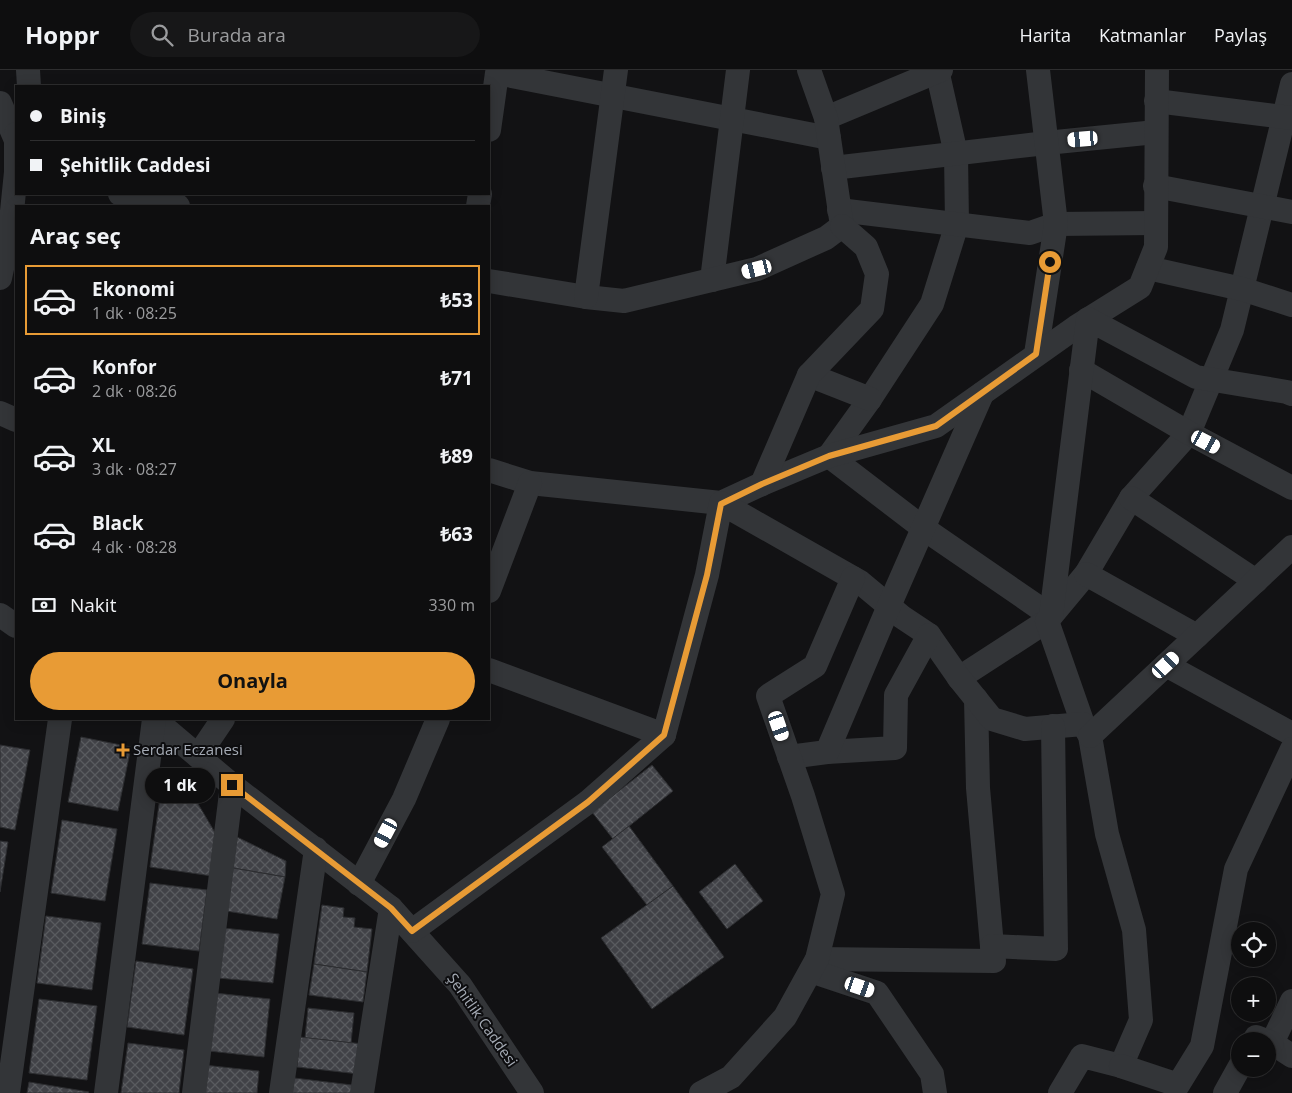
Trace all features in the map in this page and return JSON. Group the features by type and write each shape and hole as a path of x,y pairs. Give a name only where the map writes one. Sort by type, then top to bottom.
{"street":[{"path":"28,70 29,85"},
{"path":"586,296 616,70"},
{"path":"712,280 738,70"},
{"path":"762,484 809,375 872,308 877,274 866,247 841,218 828,128 809,70"},
{"path":"1036,354 1056,224 1038,70"},
{"path":"721,504 762,484 829,456 936,426 1036,354 1140,287 1156,247 1157,70"},
{"path":"490,123 497,73 733,119 828,128 939,71 956,154 957,224 932,304 870,399 829,456"},
{"path":"959,678 1049,618 1086,574 1131,498 1189,433 1232,330 1262,206 1288,117 1292,84"},
{"path":"0,102 15,134"},
{"path":"1156,102 1288,117"},
{"path":"834,168 1156,132"},
{"path":"0,167 15,172"},
{"path":"0,278 5,231 15,177"},
{"path":"1155,186 1292,212"},
{"path":"125,195 173,205"},
{"path":"490,284 624,301 757,269 826,238 841,218"},
{"path":"841,218 957,224 1030,233 1056,224 1156,222"},
{"path":"1148,268 1242,289 1292,305"},
{"path":"1088,320 1049,618 1086,730 1107,834 1134,930 1141,1020 1121,1066"},
{"path":"1088,320 1196,377 1292,394"},
{"path":"1081,370 1189,433 1292,488"},
{"path":"809,375 870,399"},
{"path":"827,752 983,392"},
{"path":"0,413 15,420"},
{"path":"829,456 923,528 1049,618"},
{"path":"490,470 530,483 721,504 853,578 902,617 929,635 959,678 992,719 1025,729 1054,726 1086,730 1166,665 1292,547"},
{"path":"490,588 530,483"},
{"path":"1131,498 1256,581"},
{"path":"412,931 588,802 664,735 707,575 721,504"},
{"path":"1086,574 1197,636"},
{"path":"701,1093 731,1077 785,1017 814,965 832,894 768,696 815,666 853,578"},
{"path":"0,615 15,625"},
{"path":"789,757 827,752 895,748 896,695 929,635"},
{"path":"1166,665 1292,734"},
{"path":"490,670 664,735"},
{"path":"814,965 994,961 978,788 976,699"},
{"path":"8,1093 60,720"},
{"path":"106,1093 154,720"},
{"name":"Şehitlik Caddesi","path":"155,720 232,785 391,908 460,984 532,1093"},
{"path":"198,756 223,720"},
{"path":"359,884 404,799 438,720"},
{"path":"992,946 1056,949 1054,726"},
{"path":"1060,1093 1082,1056 1121,1066 1186,1089 1202,1046 1236,869 1292,749"},
{"path":"194,1093 232,785"},
{"path":"281,1093 316,849"},
{"path":"362,1093 391,908"},
{"path":"814,965 877,993 932,1074 934,1093"},
{"path":"1270,1032 1292,1001"},
{"path":"1276,1048 1292,1056"},
{"path":"1224,1093 1233,1077"}],"building":[{"path":"81,737 131,747 118,811 68,802"},
{"path":"0,745 30,750 15,830 0,827"},
{"path":"652,765 673,791 613,839 592,812"},
{"path":"162,784 194,797 217,836 212,876 150,867"},
{"path":"62,820 117,829 105,901 51,893"},
{"path":"629,826 673,886 647,905 602,847"},
{"path":"237,837 286,861 285,877 233,868"},
{"path":"0,841 8,842 0,892"},
{"path":"735,864 763,901 727,929 699,892"},
{"path":"233,868 285,877 277,919 226,911"},
{"path":"150,883 207,890 199,951 142,944"},
{"path":"673,886 724,957 652,1009 601,938"},
{"path":"322,905 344,908 343,917 355,918 354,927 372,929 367,972 314,964"},
{"path":"46,916 101,923 92,990 37,983"},
{"path":"223,928 279,934 273,983 218,978"},
{"path":"136,961 193,969 184,1035 127,1027"},
{"path":"314,964 367,972 363,1002 309,995"},
{"path":"215,993 270,999 264,1057 209,1051"},
{"path":"39,999 97,1006 87,1080 29,1073"},
{"path":"308,1008 354,1013 351,1043 305,1038"},
{"path":"300,1037 363,1044 359,1074 297,1067"},
{"path":"128,1043 184,1050 179,1093 121,1093"},
{"path":"204,1065 259,1071 257,1093 201,1093"},
{"path":"294,1078 352,1085 351,1093 292,1093"},
{"path":"29,1082 89,1092 27,1093"}],"place":[{"name":"Serdar Eczanesi","path":"123,750"}],"route":[{"path":"232,785 391,908 412,931 588,802 664,735 707,575 721,504 762,484 829,456 936,426 1036,354 1050,262"}]}
